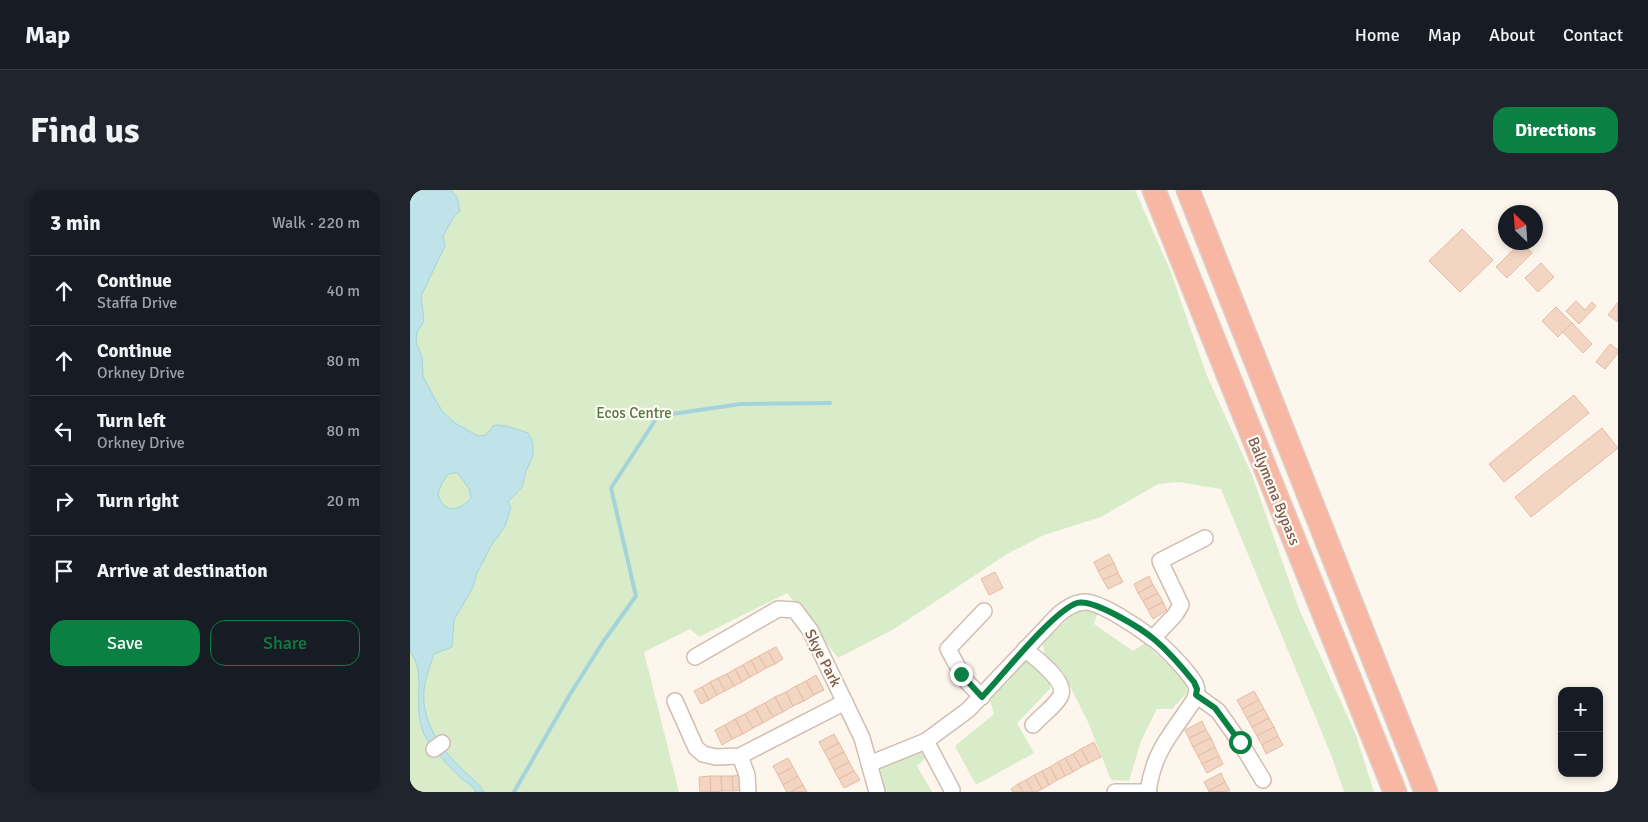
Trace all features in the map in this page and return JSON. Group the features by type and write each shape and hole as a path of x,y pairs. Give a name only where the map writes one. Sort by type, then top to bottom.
{"highway":[{"name":"Ballymena Bypass","path":"1154,190 1395,792"},
{"name":"Ballymena Bypass","path":"1188,190 1426,792"}],"street":[{"path":"1153,638 1176,615 1181,605 1160,561 1205,538"},
{"path":"869,764 926,741 968,710 1058,615 1072,605 1082,602 1101,606 1153,638 1194,682 1197,689 1192,703 1161,749 1152,772 1149,792 1115,792"},
{"name":"Skye Park","path":"675,701 694,745 700,752 712,757 740,756 845,702 810,630 796,610 778,609 695,657"},
{"path":"982,697 963,677 948,649 984,612"},
{"path":"1025,649 1052,673 1057,679 1061,690 1060,697 1033,725"},
{"path":"1196,695 1218,711 1263,780"},
{"path":"845,702 862,738 877,792"},
{"path":"926,741 952,790"},
{"path":"740,756 747,775 748,792"}],"green space":[{"name":"Ecos Centre","path":"410,190 1135,190 1170,270 1207,376 1252,475 1299,609 1356,735 1374,792 1344,792 1332,757 1221,489 1179,482 1158,484 1101,517 1044,535 1007,554 894,629 838,658 787,593 699,637 690,629 644,652 679,792 410,792"},
{"path":"1088,608 1098,611 1094,624 1133,651 1145,643 1186,682 1187,693 1172,709 1157,709 1141,741 1129,781 1111,780 1088,722 1063,672 1045,655 1042,644 1075,612"},
{"path":"1025,661 1032,661 1051,678 1050,689 1017,723 1034,753 976,785 955,746 994,714 990,700"},
{"path":"921,750 925,752 927,757 917,766 932,792 885,792 879,772 884,764"}],"water":[{"path":"410,190 451,190 457,197 460,211 453,218 443,236 445,246 421,296 424,321 417,332 416,342 422,357 423,376 443,412 455,423 478,436 485,435 496,425 510,427 528,433 533,443 533,456 526,471 522,487 508,502 511,508 505,526 491,546 477,573 473,587 454,620 452,647 434,654 425,686 424,702 426,714 434,735 448,754 484,792 476,792 472,786 462,779 426,738 419,716 418,671 410,650","holes":["458,473 469,489 471,498 461,506 452,509 447,508 443,505 438,493 448,474"]}],"building":[{"path":"1462,229 1493,260 1460,292 1429,261"},
{"path":"1513,250 1529,250 1532,253 1507,278 1496,267"},
{"path":"1541,263 1554,277 1538,292 1525,278"},
{"path":"1576,301 1585,310 1592,302 1596,306 1579,324 1566,311"},
{"path":"1618,302 1618,322 1608,315"},
{"path":"1556,307 1572,323 1558,337 1542,321"},
{"path":"1572,323 1592,344 1583,353 1563,332"},
{"path":"1610,344 1618,350 1618,353 1605,369 1596,362"},
{"path":"1574,395 1589,413 1504,482 1489,464"},
{"path":"1602,428 1618,448 1531,517 1515,497"},
{"path":"1109,554 1114,563 1098,571 1094,562"},
{"path":"1114,563 1118,573 1103,580 1098,571"},
{"path":"995,572 1003,588 989,595 981,579"},
{"path":"1118,573 1123,582 1108,589 1103,580"},
{"path":"1149,576 1153,585 1138,593 1134,584"},
{"path":"1153,585 1158,593 1143,601 1138,593"},
{"path":"1158,593 1163,602 1148,610 1143,601"},
{"path":"1163,602 1167,610 1153,619 1148,610"},
{"path":"776,647 783,659 775,664 768,651"},
{"path":"768,651 775,664 766,668 759,656"},
{"path":"759,656 766,668 758,673 751,660"},
{"path":"751,660 758,673 750,677 743,665"},
{"path":"743,665 750,677 742,682 735,669"},
{"path":"735,669 742,682 734,686 727,674"},
{"path":"727,674 734,686 725,691 718,678"},
{"path":"816,675 824,690 814,695 806,681"},
{"path":"718,678 725,691 717,695 710,682"},
{"path":"806,681 814,695 804,701 796,686"},
{"path":"710,682 717,695 709,700 702,687"},
{"path":"796,686 804,701 793,706 786,692"},
{"path":"702,687 709,700 701,704 694,691"},
{"path":"1254,691 1259,700 1242,709 1237,700"},
{"path":"786,692 793,706 783,712 775,697"},
{"path":"775,697 783,712 773,717 765,703"},
{"path":"1259,700 1264,709 1247,718 1242,709"},
{"path":"765,703 773,717 763,723 755,708"},
{"path":"755,708 763,723 753,728 745,714"},
{"path":"1264,709 1269,718 1252,727 1247,718"},
{"path":"745,714 753,728 743,734 735,719"},
{"path":"1269,718 1274,727 1257,736 1252,727"},
{"path":"735,719 743,734 732,739 725,725"},
{"path":"1202,721 1206,730 1189,738 1185,730"},
{"path":"725,725 732,739 722,745 715,730"},
{"path":"1274,727 1278,736 1262,745 1257,736"},
{"path":"1206,730 1211,738 1193,747 1189,738"},
{"path":"834,734 839,743 824,751 819,742"},
{"path":"1278,736 1283,745 1266,754 1262,745"},
{"path":"1211,738 1215,747 1198,756 1193,747"},
{"path":"1094,742 1101,757 1089,763 1081,749"},
{"path":"839,743 844,752 829,760 824,751"},
{"path":"1215,747 1219,756 1202,764 1198,756"},
{"path":"1081,749 1089,763 1081,767 1073,754"},
{"path":"844,752 849,762 834,770 829,760"},
{"path":"1073,754 1081,767 1073,772 1065,758"},
{"path":"1219,756 1223,764 1207,773 1202,764"},
{"path":"788,758 793,767 778,775 773,766"},
{"path":"1065,758 1073,772 1065,776 1058,762"},
{"path":"849,762 854,771 839,779 834,770"},
{"path":"1058,762 1065,776 1057,780 1050,767"},
{"path":"793,767 798,776 783,785 778,775"},
{"path":"1050,767 1057,780 1049,785 1042,771"},
{"path":"854,771 860,780 844,788 839,779"},
{"path":"1042,771 1049,785 1042,789 1034,775"},
{"path":"1221,773 1225,782 1209,791 1204,782"},
{"path":"743,775 744,790 733,791 732,776"},
{"path":"1034,775 1042,789 1037,792 1033,792 1026,780"},
{"path":"710,776 711,792 700,792 699,777"},
{"path":"710,776 721,776 722,791 711,792"},
{"path":"721,776 732,776 733,791 722,791"},
{"path":"798,776 803,785 791,792 787,792 783,785"},
{"path":"1026,780 1033,792 1023,792 1018,784"},
{"path":"1225,782 1230,791 1209,792 1209,791"},
{"path":"1018,784 1023,792 1013,792 1011,789"},
{"path":"803,785 807,792 791,792"}],"waterway":[{"path":"514,792 569,696 603,642 636,596 611,488 658,416 741,404 830,403"}],"route":[{"path":"961,674 982,697 1058,615 1077,603 1088,602 1101,606 1155,639 1194,682 1197,689 1196,695 1215,708 1240,742"}]}
